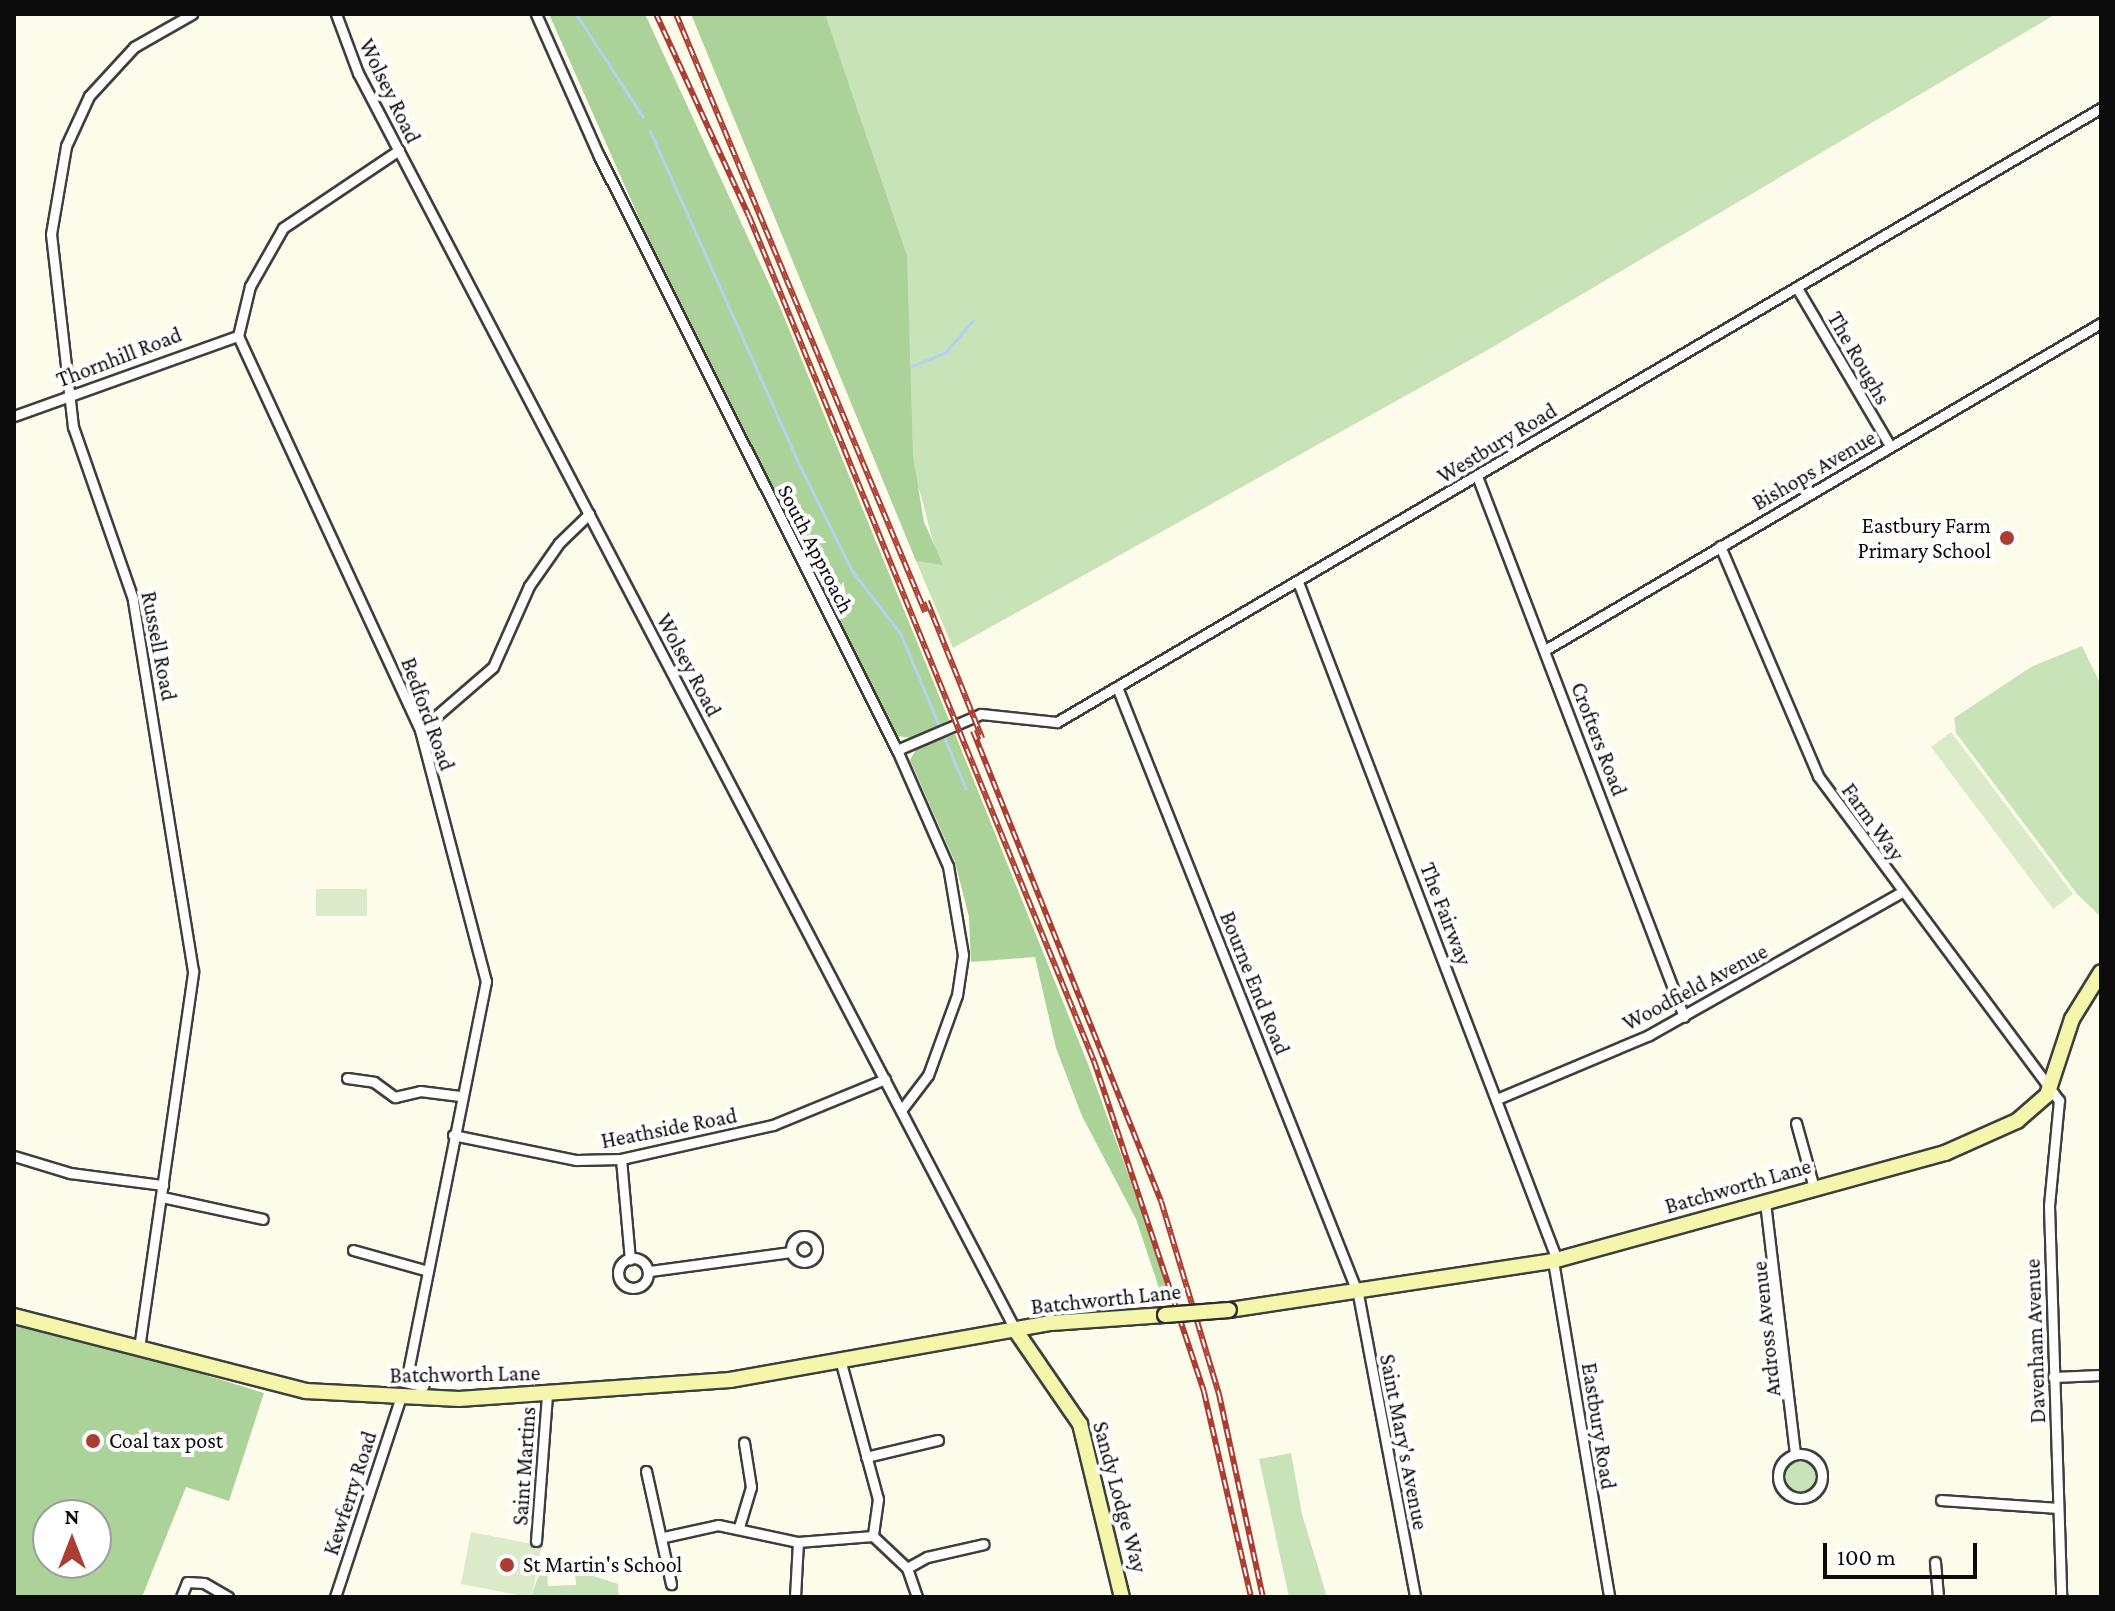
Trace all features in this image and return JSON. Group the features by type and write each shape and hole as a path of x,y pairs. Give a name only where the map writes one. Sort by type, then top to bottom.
{"street":[{"name":"Russell Road","path":"139,1348 193,971 133,599 85,468 69,395 51,234 66,146 107,73 134,47 192,14"},
{"name":"Wolsey Road","path":"336,14 347,50 1016,1331"},
{"name":"South Approach","path":"536,14 599,156 897,750 948,866 963,955 941,1047 912,1102 902,1109"},
{"name":"Westbury Road","path":"897,750 988,713 1052,724 2101,108"},
{"path":"238,336 250,286 283,228 399,150"},
{"name":"The Roughs","path":"1797,288 1890,446"},
{"name":"Bishops Avenue","path":"1545,650 2101,323"},
{"name":"Thornhill Road","path":"14,416 238,336"},
{"name":"Bedford Road","path":"238,336 420,730 486,981 460,1096 428,1271 401,1381 423,1386"},
{"name":"Crofters Road","path":"1477,476 1684,1017"},
{"path":"420,730 493,667 529,586 559,543 589,514"},
{"name":"Farm Way","path":"1720,546 1818,776 1902,892 2052,1086"},
{"name":"The Fairway","path":"1298,582 1497,1099 1555,1261"},
{"name":"Bourne End Road","path":"1117,687 1358,1294"},
{"name":"Woodfield Avenue","path":"1497,1099 1684,1017 1902,892"},
{"name":"Batchworth Lane","path":"14,1316 306,1391 400,1399 547,1395 730,1380 1016,1331 1358,1294 1555,1261 1945,1153 2017,1121 2052,1086 2072,1019 2101,972"},
{"path":"347,1078 374,1082 395,1097 420,1091 460,1096"},
{"name":"Heathside Road","path":"453,1135 576,1160 621,1159 773,1125 885,1079"},
{"name":"Davenham Avenue","path":"2052,1086 2059,1100 2049,1193 2061,1597"},
{"path":"1796,1123 1814,1188"},
{"path":"14,1156 70,1173 163,1185"},
{"path":"621,1159 630,1260"},
{"path":"162,1197 263,1219"},
{"name":"Ardross Avenue","path":"1765,1202 1795,1454"},
{"path":"353,1250 428,1271"},
{"path":"630,1260 650,1271 791,1252"},
{"path":"630,1260 618,1270 624,1285 645,1282 650,1271"},
{"name":"Eastbury Road","path":"1555,1261 1609,1597"},
{"name":"Saint Mary's Avenue","path":"1358,1294 1415,1597"},
{"name":"Sandy Lodge Way","path":"1016,1331 1080,1424 1122,1597"},
{"path":"841,1363 878,1499 873,1536"},
{"path":"2053,1377 2101,1375"},
{"name":"Saint Martins","path":"536,1541 547,1395"},
{"name":"Kewferry Road","path":"335,1597 400,1399"},
{"path":"866,1457 938,1440"},
{"path":"739,1527 751,1487 744,1443"},
{"name":"Ardross Avenue","path":"1795,1454 1820,1466 1820,1486 1804,1497 1788,1494 1779,1480 1782,1464 1795,1454"},
{"path":"646,1471 664,1537 671,1584"},
{"path":"1941,1500 2058,1508"},
{"path":"664,1537 707,1526 739,1527 798,1542 873,1536 907,1568 917,1597"},
{"path":"795,1597 798,1542"},
{"path":"907,1568 927,1557 984,1544"},
{"path":"1935,1562 1938,1597"},
{"path":"181,1597 187,1582 204,1583 223,1596"}],"green space":[{"path":"549,14 645,14 780,307 949,720 914,738 896,736 665,277"},
{"path":"691,14 825,14 907,256 913,456 924,522 943,565 916,561"},
{"path":"719,14 2056,14 1486,351 953,648 916,561 935,549 920,492"},
{"path":"2082,646 2101,685 2101,917 2077,894 1956,733 1954,718 2031,667"},
{"path":"1951,732 2073,894 2053,909 1931,747"},
{"path":"955,734 1088,1064 1171,1292 1161,1294 1136,1219 1082,1116 1056,1048 1035,957 971,962 969,917 955,862 910,760 917,748"},
{"path":"316,889 367,889 367,916 316,916"},
{"path":"14,1326 96,1342 264,1393 229,1501 186,1487 142,1597 14,1597"},
{"path":"1291,1453 1302,1514 1327,1597 1289,1597 1259,1459"},
{"path":"1799,1459 1811,1464 1816,1476 1811,1488 1799,1493 1787,1488 1782,1476 1787,1464"},
{"path":"471,1532 542,1546 532,1597 461,1584"},
{"path":"541,1569 547,1570 548,1586 576,1585 575,1570 618,1584 619,1597 531,1597"}],"waterway":[{"path":"576,14 643,117"},
{"path":"650,131 801,468 852,571 900,633 966,789"},
{"path":"912,366 945,353 973,320"}],"railway":[{"path":"656,14 749,216 1094,1061 1204,1392 1251,1597"},
{"path":"676,14 925,612"},
{"path":"927,601 982,738"},
{"path":"973,731 1161,1201 1219,1394 1263,1597"}],"place":[{"name":"Eastbury Farm Primary School","path":"2007,538"},
{"name":"Coal tax post","path":"93,1441"},
{"name":"St Martin's School","path":"507,1565"}]}
